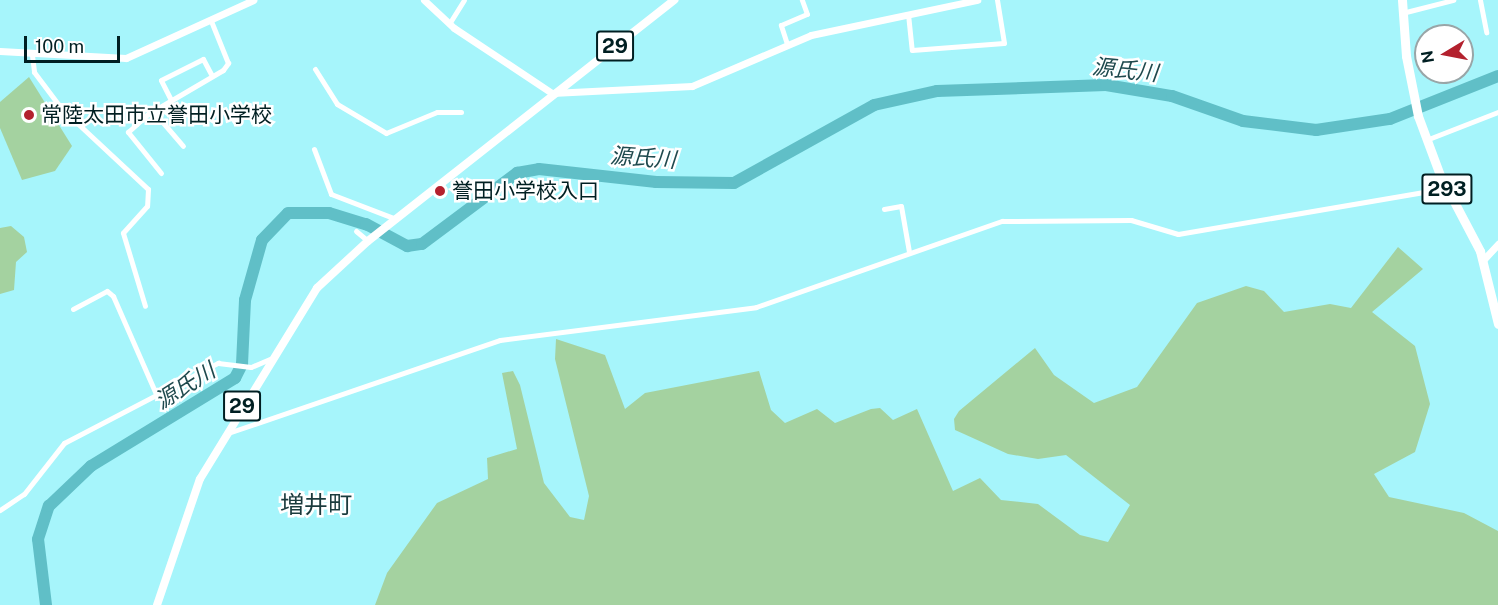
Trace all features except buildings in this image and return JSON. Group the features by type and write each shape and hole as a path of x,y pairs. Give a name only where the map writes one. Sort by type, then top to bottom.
{"highway":[{"name":"293","path":"1402,0 1412,89 1418,116 1447,188 1484,259 1498,324"}],"main road":[{"name":"29","path":"157,605 186,510 226,433 307,300 371,239 674,0"}],"street":[{"path":"0,51 32,55 126,58 253,0"},
{"path":"424,0 449,24 544,90 556,93 692,86 787,44 908,14 977,0"},
{"path":"449,24 464,0"},
{"path":"787,44 781,25 807,14 802,0"},
{"path":"908,14 912,50 1004,43 997,0"},
{"path":"1402,13 1453,0"},
{"path":"1480,0 1486,32"},
{"path":"161,173 128,137 153,111 212,76 228,63 211,21"},
{"path":"32,55 34,72 61,108 148,189 147,206 123,233 145,306"},
{"path":"171,100 161,80 203,59 212,76"},
{"path":"315,69 338,104 387,133 437,112 461,112"},
{"path":"153,111 183,146"},
{"path":"1426,140 1498,112"},
{"path":"314,149 331,194 394,221"},
{"path":"226,433 500,340 756,307 1002,221 1131,220 1178,234 1447,188"},
{"path":"884,210 901,206 909,252"},
{"path":"356,231 371,239"},
{"path":"1484,259 1498,244"},
{"path":"73,309 107,291 113,296 156,394"},
{"path":"0,510 24,494 64,443 156,394 230,362 251,368 270,359"}],"green space":[{"path":"29,77 72,146 55,171 22,180 0,128 0,102"},
{"path":"11,226 24,237 27,252 16,262 14,290 0,294 0,228"},
{"path":"1398,247 1423,269 1372,312 1415,346 1430,404 1415,452 1374,474 1389,497 1464,513 1498,531 1498,605 375,605 387,573 437,503 488,479 487,458 517,449 502,373 513,371 520,385 544,483 570,517 584,520 589,496 555,359 556,339 605,355 625,409 645,393 759,371 771,410 785,423 817,409 835,423 871,409 880,408 893,420 917,409 953,491 980,478 1001,500 1038,504 1080,535 1108,542 1130,505 1066,455 1038,459 1008,454 955,430 954,419 959,411 1035,348 1054,375 1094,403 1137,387 1197,303 1246,286 1264,291 1284,312 1330,304 1351,308"}],"waterway":[{"name":"源氏川","path":"46,605 38,539 49,506 91,466 235,378 242,364 245,300 262,240 288,213 329,213 366,224 407,246 422,244 517,173 539,169 656,182 734,183 874,105 937,91 1106,85 1172,96 1243,121 1316,130 1390,119 1498,76"}],"place":[{"name":"常陸太田市立誉田小学校","path":"29,115"},
{"name":"誉田小学校入口","path":"440,191"}],"district":[{"name":"増井町","path":"316,505"}]}
